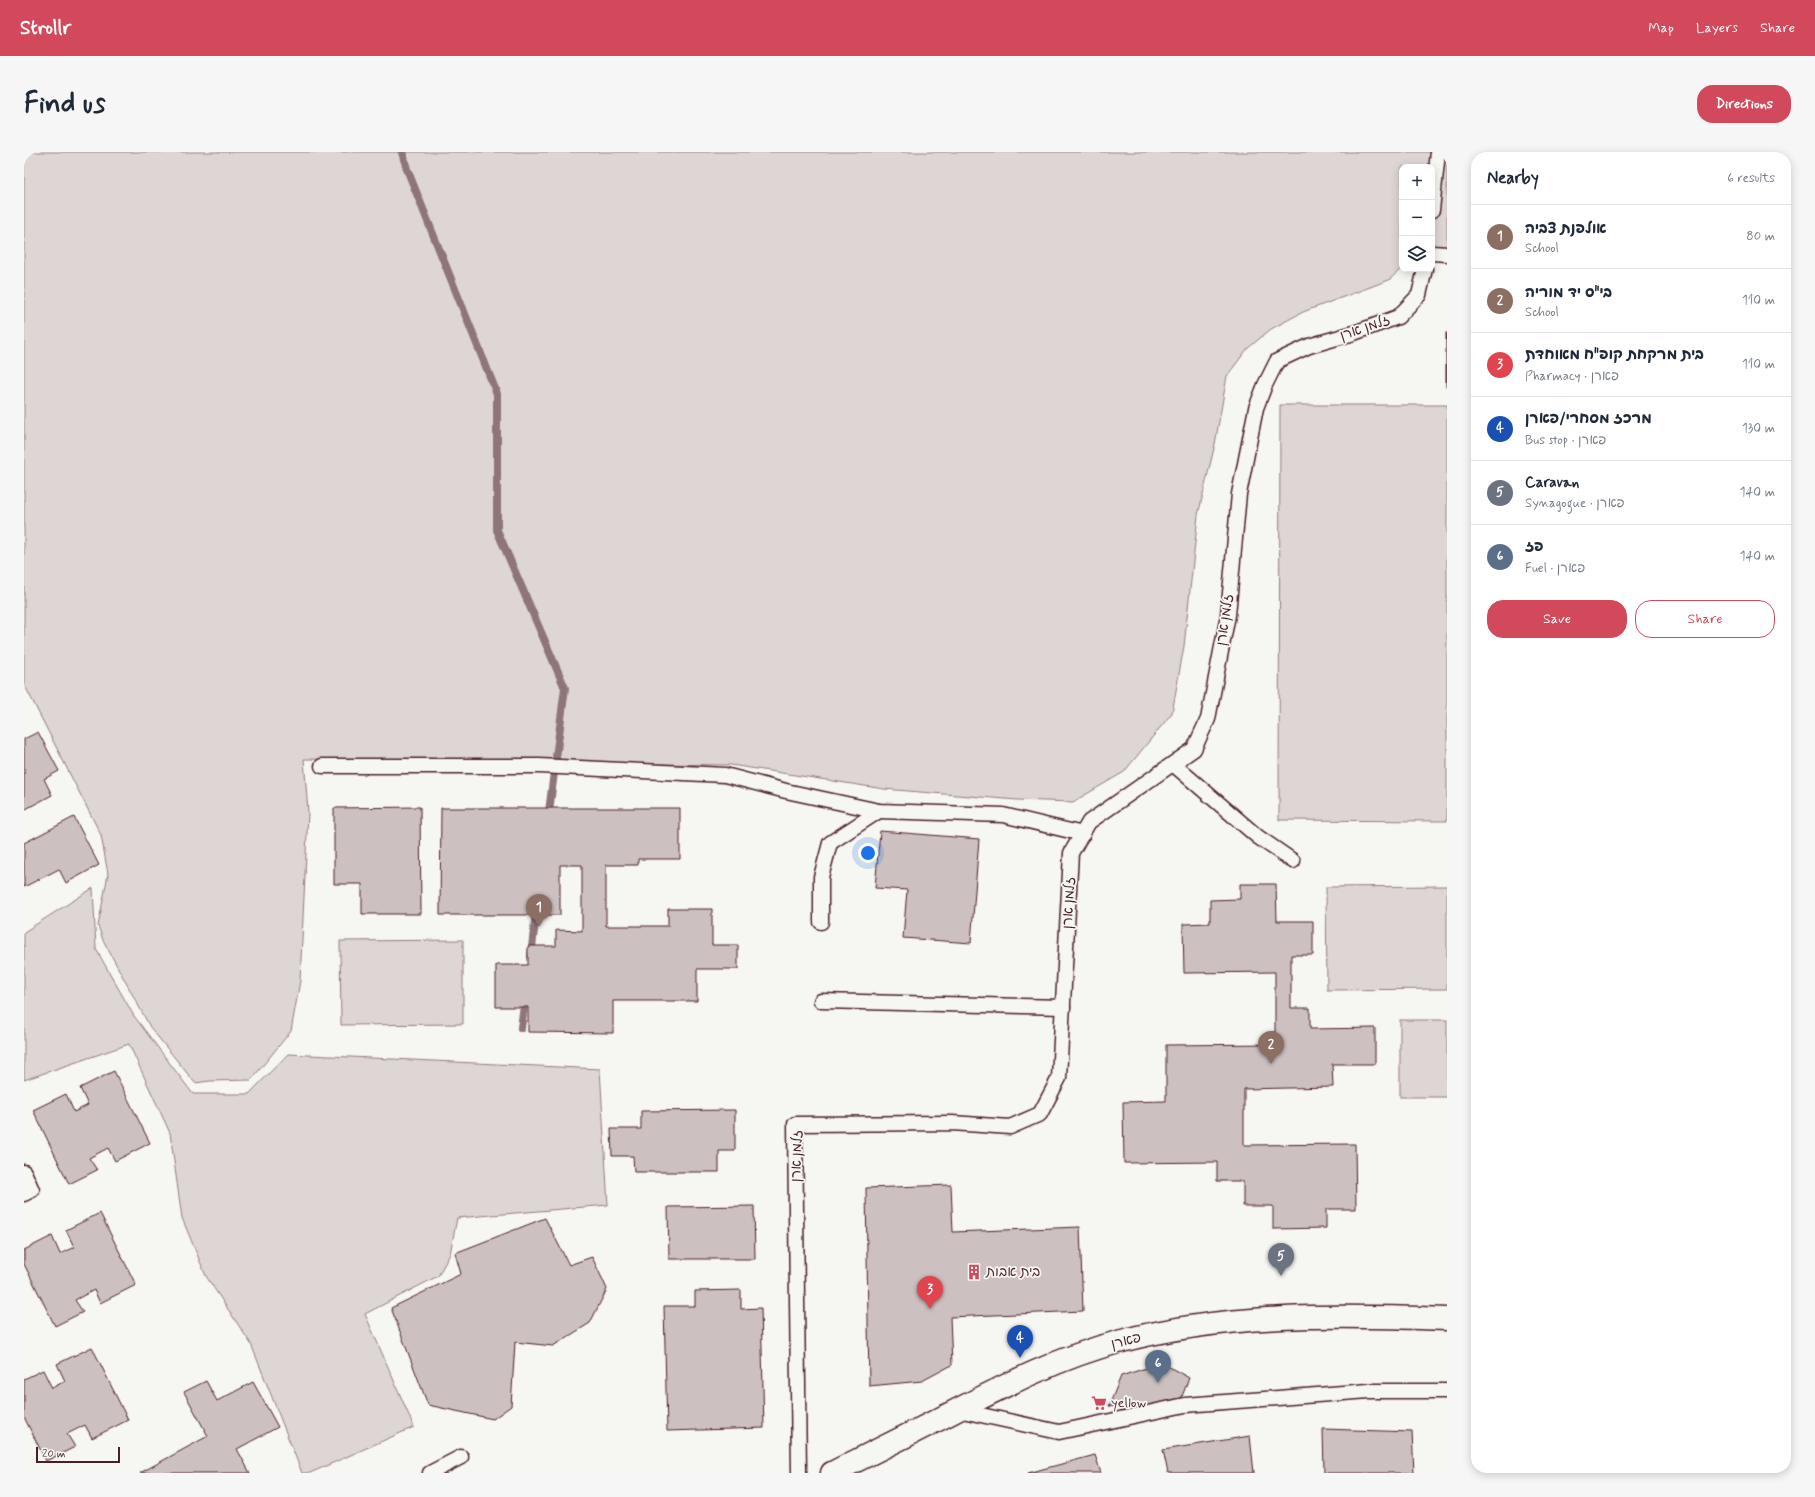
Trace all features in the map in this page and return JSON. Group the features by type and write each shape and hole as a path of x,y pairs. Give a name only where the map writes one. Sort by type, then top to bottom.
{"street":[{"name":"פארן","path":"832,1473 1001,1387 1069,1359 1117,1342 1175,1329 1230,1322 1299,1317 1369,1316 1447,1318"}],"lane":[{"path":"1433,200 1438,152"},
{"path":"1435,252 1447,254"},
{"name":"זלמן ארן","path":"799,1473 795,1124 952,1123 1010,1127 1040,1114 1059,1078 1071,853 1089,822 1194,749 1208,719 1228,615 1239,494 1256,408 1265,385 1278,361 1309,346 1354,333 1398,317 1419,295 1424,272"},
{"path":"1173,764 1258,837 1293,861"},
{"path":"322,766 539,766 725,775 786,791 879,811 1003,815 1083,834"},
{"path":"821,922 821,877 830,843 879,811"},
{"path":"821,1001 1063,1007"},
{"path":"24,1172 32,1190 24,1194"},
{"path":"958,1410 1059,1432 1185,1406 1369,1390 1447,1390"},
{"path":"430,1473 461,1457"}],"shaded area":[{"path":"24,152 1447,152 1447,249 1435,248 1435,164 1399,164 1399,271 1389,280 1303,312 1271,329 1247,349 1227,376 1215,444 1198,515 1184,646 1172,713 1124,772 1073,802 1017,800 884,789 731,765 304,759 308,812 300,981 291,1031 251,1080 195,1083 150,1027 103,940 98,926 108,874 101,835 24,684"},
{"path":"1280,405 1447,405 1447,821 1279,820"},
{"path":"1447,886 1447,989 1327,990 1326,887"},
{"path":"93,888 96,949 134,1016 193,1094 249,1094 288,1054 600,1069 608,1205 457,1218 450,1254 438,1276 365,1314 414,1427 310,1473 302,1473 251,1344 206,1276 182,1218 170,1133 129,1044 24,1080 24,932"},
{"path":"463,940 463,1024 341,1025 340,941"},
{"path":"1400,1020 1447,1020 1447,1097 1400,1097"}],"building":[{"path":"1447,333 1447,386 1446,386"},
{"path":"38,732 59,771 44,779 52,795 24,810 24,739"},
{"path":"420,807 421,914 362,914 362,884 334,884 334,808"},
{"path":"441,808 680,808 680,859 638,859 638,865 606,865 606,926 668,926 668,909 712,909 712,945 738,945 738,969 697,969 697,1001 613,1001 613,1033 528,1032 528,1007 496,1007 496,965 528,965 528,946 556,946 556,930 582,931 582,865 560,865 560,915 440,915"},
{"path":"74,817 99,865 66,883 59,869 24,887 24,843"},
{"path":"880,831 979,839 971,943 903,938 907,890 875,888"},
{"path":"1240,884 1276,884 1277,921 1313,921 1313,955 1291,955 1291,1008 1310,1008 1310,1029 1375,1028 1375,1064 1332,1064 1333,1087 1244,1089 1244,1145 1355,1144 1356,1209 1326,1209 1326,1228 1273,1229 1273,1206 1243,1206 1243,1181 1217,1181 1217,1162 1124,1163 1123,1102 1166,1101 1166,1045 1275,1044 1275,972 1184,973 1183,924 1210,923 1210,900 1240,899"},
{"path":"114,1071 150,1143 115,1161 108,1148 89,1158 97,1170 69,1184 33,1110 66,1094 74,1112 88,1105 80,1088"},
{"path":"735,1110 735,1151 719,1151 719,1172 634,1172 633,1156 612,1156 611,1129 641,1129 641,1111"},
{"name":"בית אבות","path":"951,1185 953,1232 1080,1227 1083,1311 950,1317 952,1365 922,1381 869,1386 866,1188"},
{"path":"754,1206 755,1259 669,1259 668,1207"},
{"path":"100,1213 136,1285 100,1303 94,1290 75,1300 83,1312 55,1326 24,1264 24,1250 52,1236 60,1254 74,1247 66,1230"},
{"path":"545,1218 569,1265 592,1257 607,1289 590,1323 553,1346 515,1342 511,1406 493,1419 428,1405 391,1308 461,1274 455,1253"},
{"path":"741,1290 741,1309 761,1308 764,1428 667,1431 664,1306 695,1306 695,1291"},
{"path":"92,1347 128,1420 92,1438 85,1425 67,1434 75,1447 46,1461 24,1417 24,1379 43,1370 52,1388 65,1381 57,1364"},
{"path":"1162,1363 1189,1378 1181,1399 1134,1410 1109,1406 1121,1376"},
{"path":"206,1381 217,1401 253,1382 278,1427 237,1449 250,1473 140,1473 208,1436 184,1392"},
{"path":"1323,1429 1412,1432 1414,1473 1324,1473"},
{"path":"1250,1436 1254,1473 1168,1473 1163,1450"},
{"path":"1095,1455 1101,1473 1028,1473"}],"waterway":[{"path":"402,152 407,169 497,394 497,530 565,688 548,819"},
{"path":"531,956 537,904"},
{"path":"521,1028 525,997"}],"place":[{"name":"אולפנת צביה","path":"539,927"},
{"name":"בי\"ס יד מוריה","path":"1271,1064"},
{"name":"בית אבות","path":"974,1272"},
{"name":"Caravan","path":"1281,1276"},
{"name":"בית מרקחת קופ\"ח מאוחדת","path":"930,1309"},
{"name":"מרכז מסחרי/פארן","path":"1020,1358"},
{"name":"פז","path":"1158,1383"},
{"name":"yellow","path":"1099,1403"}]}
